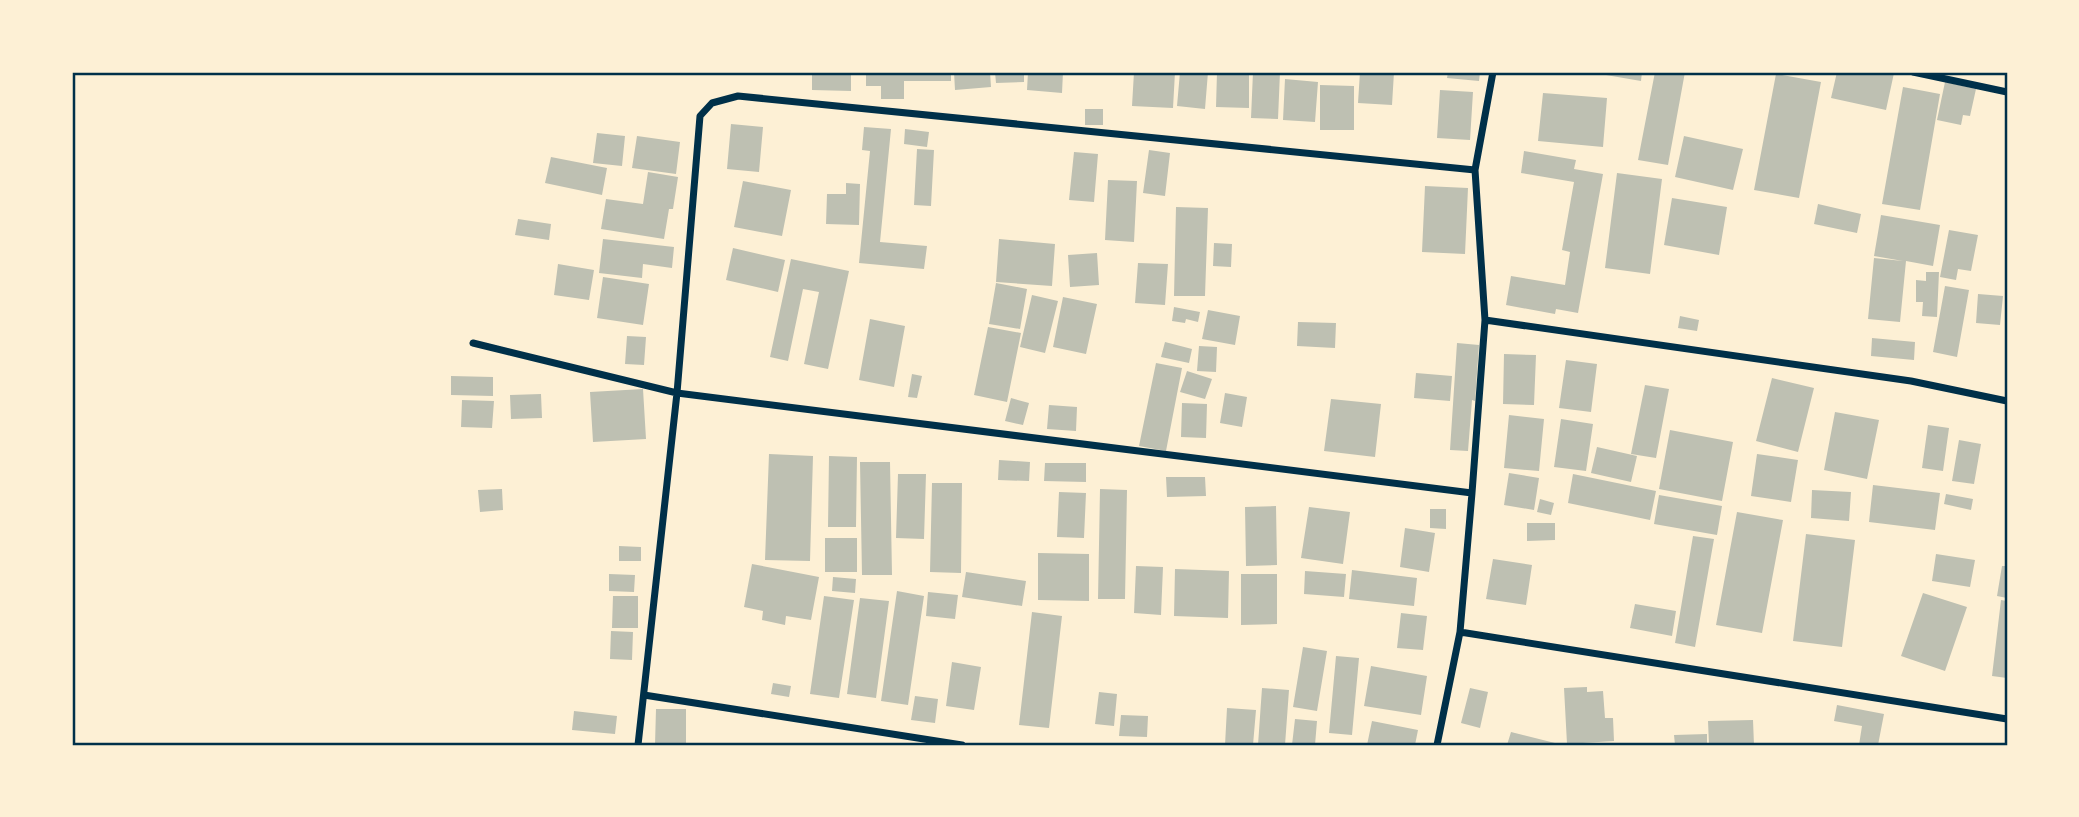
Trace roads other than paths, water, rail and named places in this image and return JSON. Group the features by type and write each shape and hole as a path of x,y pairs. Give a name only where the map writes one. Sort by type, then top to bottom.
{"street":[{"path":"1437,745 1460,632 1472,493 1485,320 1475,170 1493,72"},
{"path":"1913,72 2007,92"},
{"path":"638,745 677,393 700,116 712,103 738,96 1475,170"},
{"path":"1485,320 1911,381 2007,401"},
{"path":"473,343 677,393 1472,493"},
{"path":"1460,632 2007,719"},
{"path":"644,695 962,745"}]}
